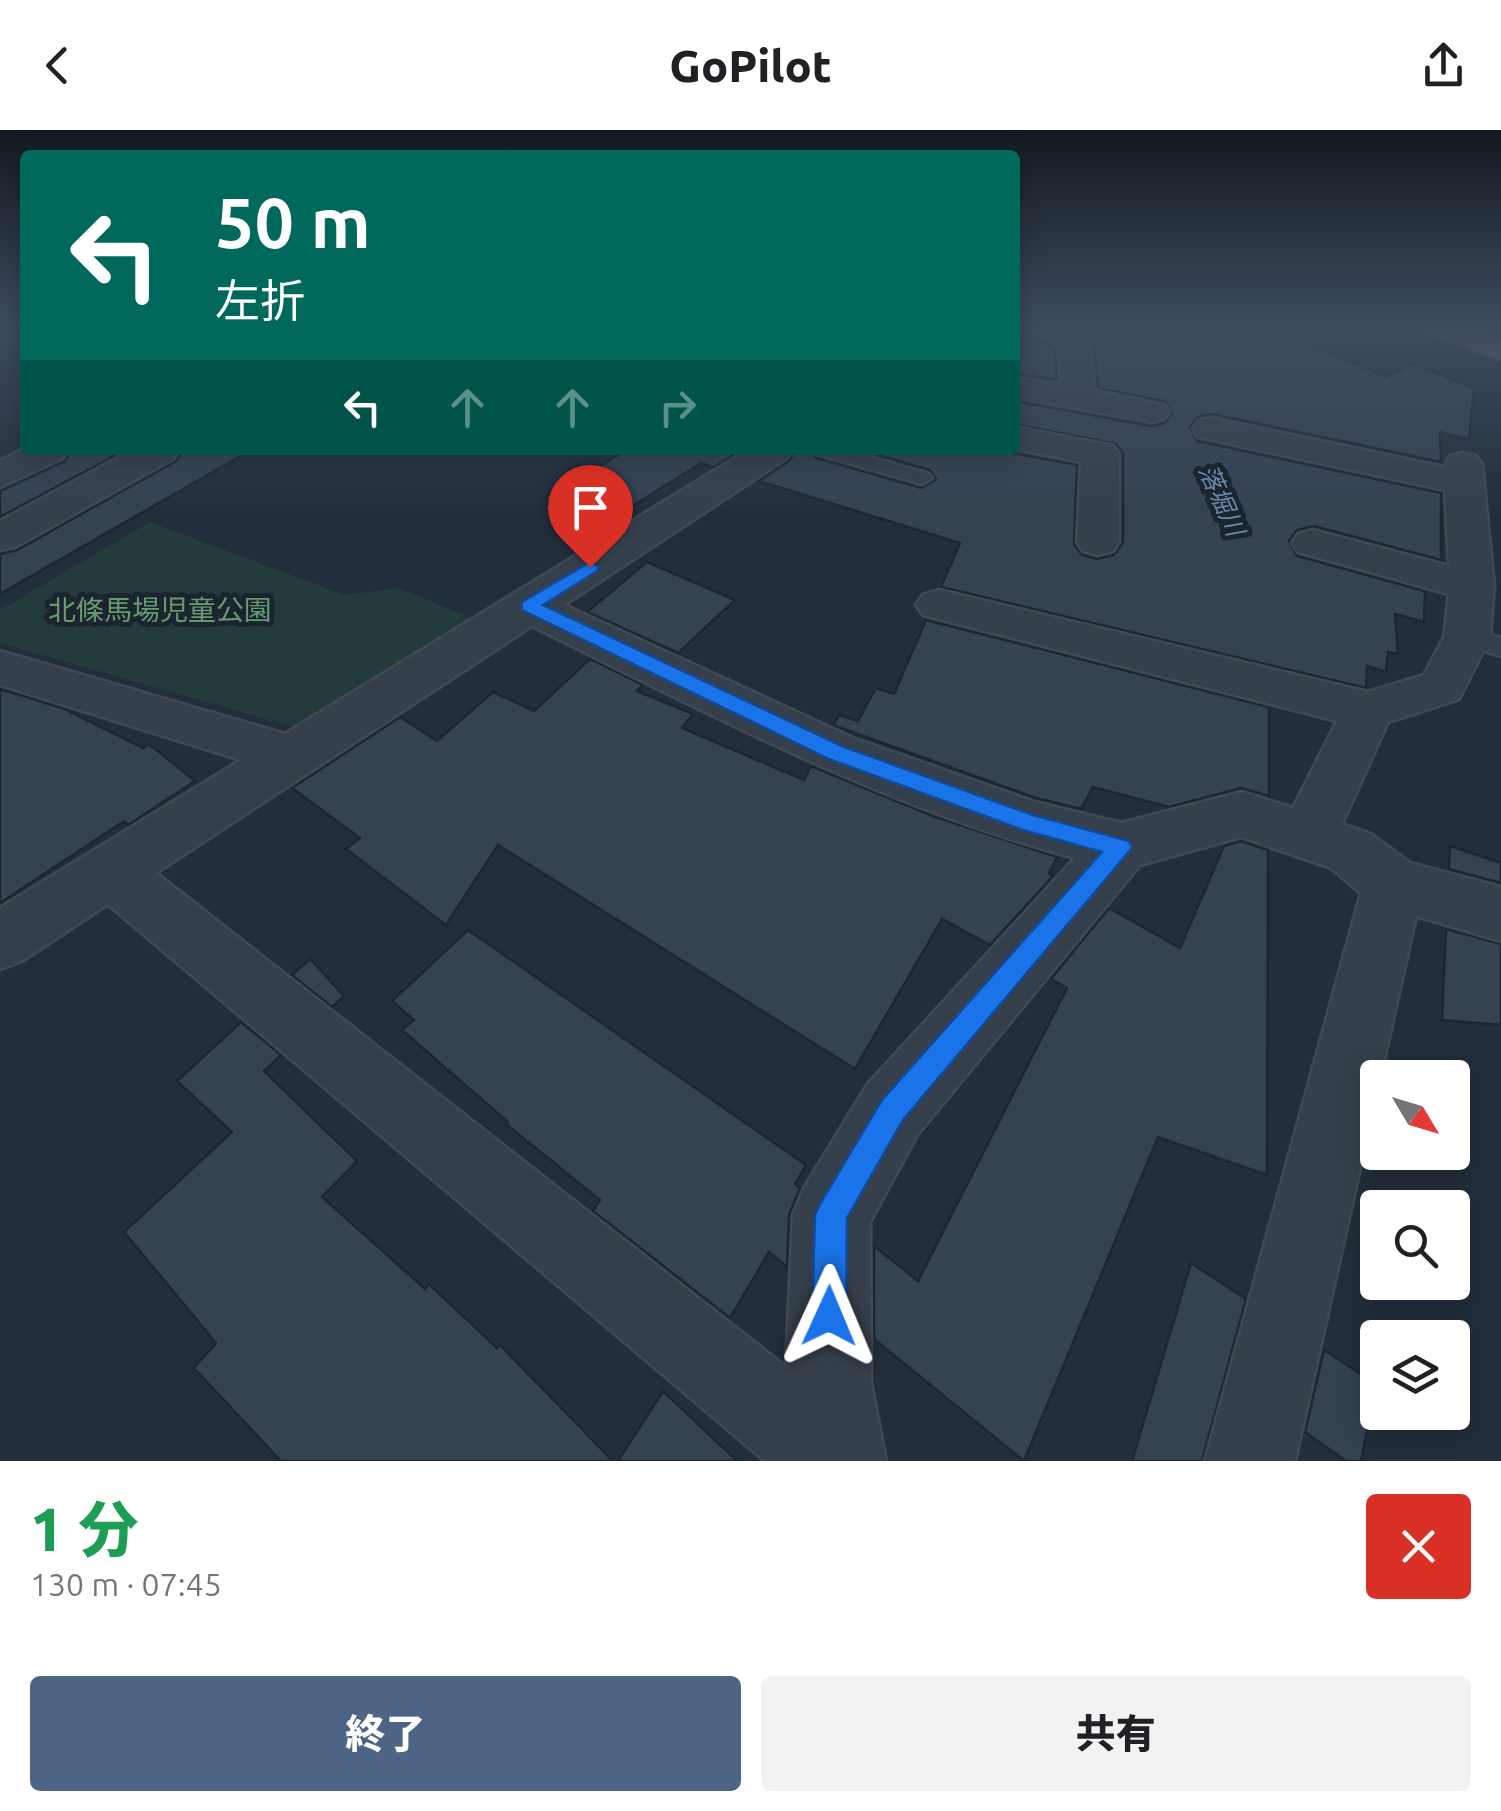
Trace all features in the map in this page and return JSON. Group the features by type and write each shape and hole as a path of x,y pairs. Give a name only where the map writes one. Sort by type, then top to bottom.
{"street":[{"path":"1033,390 1152,412"},
{"path":"1078,390 1079,398"},
{"path":"939,604 1368,710 1442,687 1484,642 1472,586 1462,473 1211,429"},
{"path":"1020,439 1100,454 1098,542"},
{"path":"0,476 23,455"},
{"path":"0,538 152,455"},
{"path":"0,941 766,455"},
{"path":"0,498 39,517"},
{"path":"1313,543 1472,586"},
{"path":"529,606 836,753 1032,824 1120,848 1242,814 1351,850 1393,884 1501,914"},
{"path":"0,668 293,756"},
{"path":"1309,834 1368,710"},
{"path":"838,1461 828,1383 831,1215 892,1110 1120,848"},
{"path":"111,871 838,1461"},
{"path":"1250,1461 1393,884"}],"lane":[{"path":"842,455 922,478"}],"green space":[{"name":"北條馬場児童公園","path":"150,522 345,595 399,588 471,618 298,728 0,643 0,610"}],"building":[{"path":"1109,390 1474,390 1469,439 1440,432 1441,462 1212,414 1197,417 1190,427 1197,441 1441,493 1441,560 1314,526 1297,530 1289,541 1297,556 1425,591 1424,622 1395,614 1398,654 1388,652 1386,672 1367,666 1366,688 941,587 960,543 759,481 793,455 814,455 921,488 936,479 930,470 878,455 1020,455 1077,465 1074,544 1082,555 1097,559 1114,555 1123,542 1123,454 1116,444 1020,425 1020,402 1151,426 1165,423 1172,414 1165,401"},
{"path":"69,455 116,455 0,517 0,491 65,461"},
{"path":"180,455 242,455 0,594 0,554 17,550 176,461"},
{"path":"618,455 733,455 714,467 701,463 599,527 544,498"},
{"path":"647,562 735,600 678,653 587,612"},
{"path":"926,620 1269,707 1269,796 1241,788 1169,807 1093,787 1081,809 1036,798 833,725 839,715 858,721 876,688 894,694"},
{"path":"590,659 643,685 637,691 693,714 682,728 804,780 811,766 933,816 1057,857 1049,874 1053,876 990,945 942,919 855,1069 498,845 446,925 346,849 360,838 292,788 400,717 437,741 493,692 534,711"},
{"path":"0,689 62,708 143,748 149,744 195,781 128,825 124,821 0,903"},
{"path":"1241,841 1268,850 1267,1175 1158,1137 1024,1461 874,1339 874,1246 918,1281 1067,988 1051,979 1109,908 1180,948 1224,846"},
{"path":"1450,846 1501,863 1501,883 1449,869"},
{"path":"1446,929 1501,944 1501,1025 1442,1020"},
{"path":"468,930 806,1165 795,1184 800,1188 789,1215 787,1267 769,1252 730,1318 593,1211 600,1200 506,1124 402,1030 414,1020 392,1001"},
{"path":"310,959 344,996 332,1007 292,975"},
{"path":"241,1022 281,1055 264,1071 357,1161 322,1197 425,1289 429,1284 497,1348 500,1345 613,1461 281,1461 194,1368 216,1343 124,1232 232,1132 177,1081"},
{"path":"1191,1263 1246,1299 1202,1461 1132,1461"},
{"path":"1324,1350 1360,1374 1360,1430 1367,1430 1361,1461 1346,1461 1305,1432"},
{"path":"663,1391 737,1461 618,1461"}],"route":[{"path":"590,567 529,606 836,753 1032,824 1120,848 892,1110 831,1215 829,1316"}],"water label":[{"name":"落堀川","path":"1222,500"}]}
